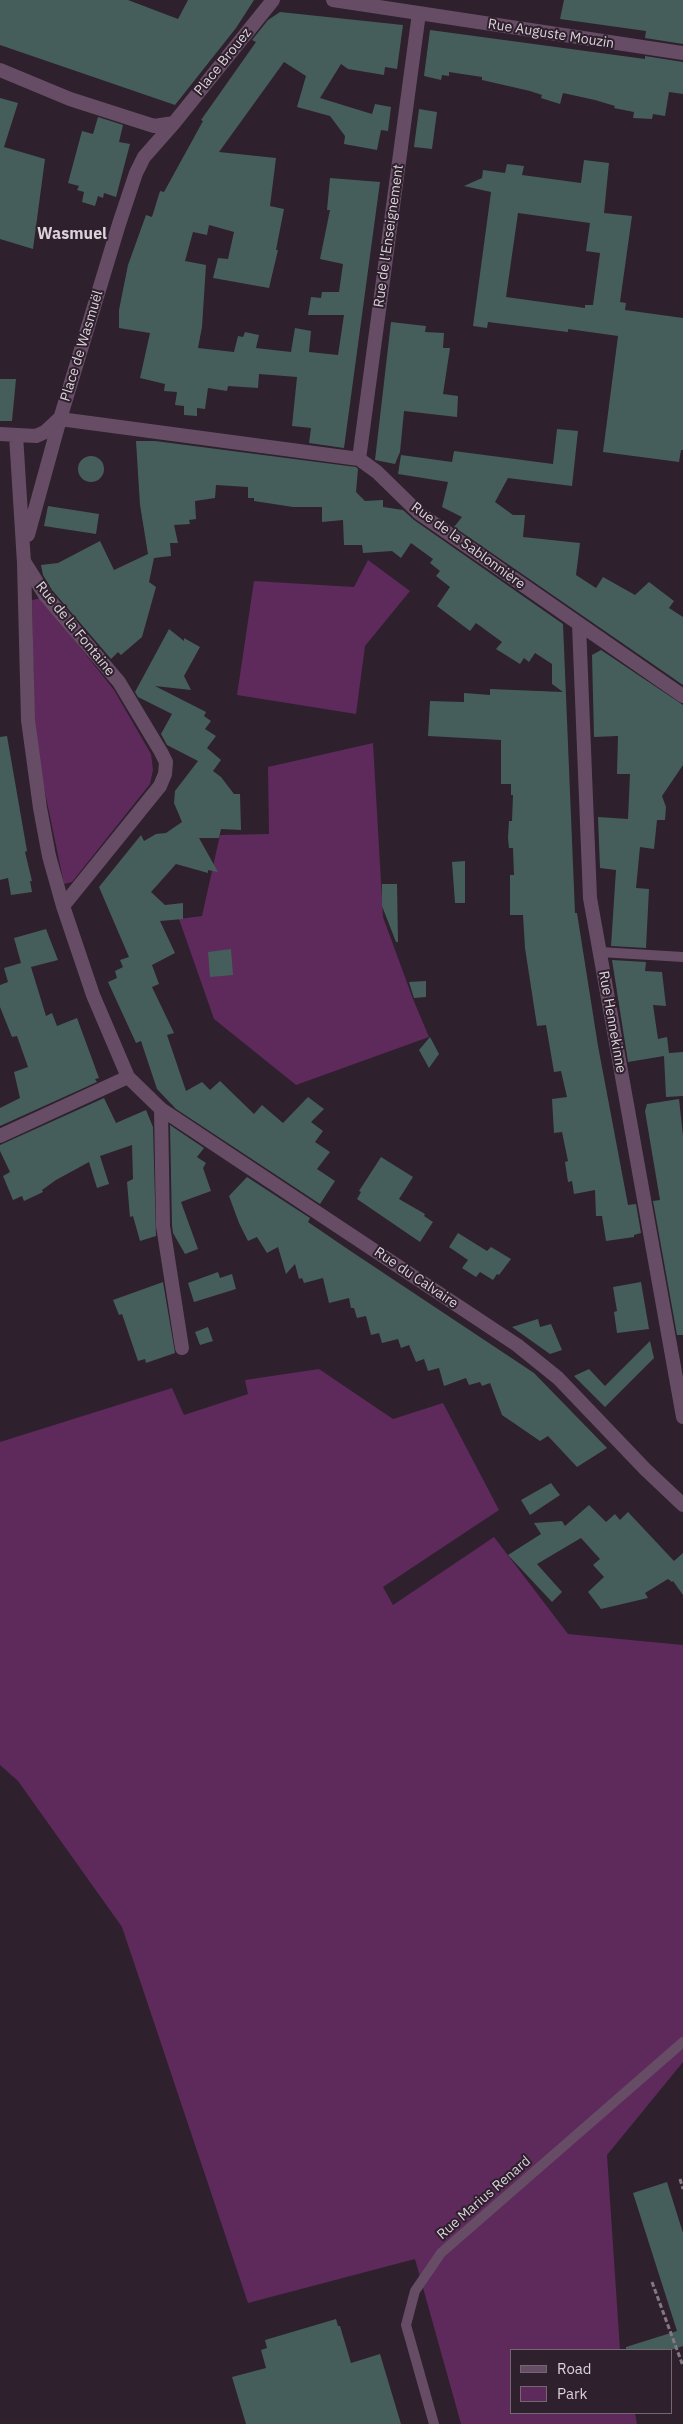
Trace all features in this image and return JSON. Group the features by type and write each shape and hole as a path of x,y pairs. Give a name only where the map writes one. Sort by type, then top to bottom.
{"street":[{"name":"Place Brouez","path":"174,123 273,0"},
{"path":"333,0 415,8"},
{"name":"Rue Auguste Mouzin","path":"415,8 683,53"},
{"name":"Rue de l'Enseignement","path":"359,458 415,8"},
{"path":"0,70 70,99 154,126 174,123"},
{"name":"Place de Wasmuël","path":"24,563 30,523 136,173 144,157 174,123"},
{"path":"0,434 36,436 45,432 60,419 359,458"},
{"path":"16,435 24,563"},
{"name":"Rue de la Sablonnière","path":"359,458 377,472 418,513 683,696"},
{"name":"Rue de la Fontaine","path":"24,563 28,720 40,808 49,856 63,906 93,995 128,1077"},
{"name":"Rue de la Fontaine","path":"24,563 45,595 119,682 166,762 165,774 160,786 63,906"},
{"name":"Rue Hennekinne","path":"579,624 590,898 683,1417"},
{"path":"0,1136 128,1077"},
{"name":"Rue du Calvaire","path":"128,1077 161,1109 517,1345 558,1378 645,1469 683,1504"},
{"path":"161,1109 163,1226 182,1348"}],"lane":[{"path":"600,952 683,957"},
{"name":"Rue Marius Renard","path":"434,2424 406,2325 415,2291 441,2253 683,2042"}],"path":[{"path":"680,2179 683,2189"},
{"path":"652,2282 683,2366"}],"green space":[{"path":"368,560 410,591 365,646 356,714 237,695 254,581 354,587"},
{"path":"41,598 114,690 151,754 153,770 150,784 72,882 64,884 40,768 34,713 32,600"},
{"path":"373,743 383,917 429,1037 296,1085 214,1019 179,919 202,916 220,835 269,834 268,767"},
{"path":"319,1369 393,1419 443,1403 499,1510 383,1587 393,1605 494,1537 568,1634 683,1645 683,2062 607,2155 620,2349 510,2349 510,2414 635,2414 637,2424 461,2424 415,2259 248,2303 122,1927 18,1781 0,1765 0,1442 172,1388 184,1415 248,1394 245,1380"}],"building":[{"path":"0,0 128,0 178,19 188,0 254,0 236,28 175,105 0,45"},
{"path":"564,0 683,0 683,44 645,38 646,31 560,19"},
{"path":"280,12 403,25 397,69 385,67 384,75 348,69 341,64 320,98 372,114 375,104 391,107 388,131 381,130 377,150 344,144 345,136 330,116 297,107 306,76 284,62 219,152 276,158 270,206 284,209 276,250 278,250 269,288 213,278 218,258 228,259 234,232 209,225 207,235 193,232 185,261 206,265 202,327 198,348 234,352 238,336 243,337 245,332 259,335 256,348 291,352 295,328 311,331 309,352 338,355 344,315 308,315 311,297 321,298 322,292 339,292 343,264 320,259 330,210 327,210 330,178 380,182 344,448 309,443 311,428 292,426 297,377 259,374 258,388 228,386 227,391 208,388 205,409 197,408 197,416 184,415 184,406 175,405 177,392 164,391 165,384 140,378 150,333 119,328 119,310 128,265 146,215 152,217 160,191 164,192 203,121 201,120 256,42 252,40 268,20"},
{"path":"430,30 645,59 645,56 683,62 683,94 669,92 665,116 653,114 652,119 633,118 634,112 614,108 615,106 595,100 563,93 560,104 541,98 542,95 530,91 482,80 482,77 449,72 449,76 442,75 441,80 424,76"},
{"path":"0,98 18,103 4,147 45,159 33,249 0,239"},
{"path":"419,109 437,112 432,149 414,147"},
{"path":"98,117 123,125 119,142 130,144 116,197 104,193 103,198 98,196 95,206 82,202 84,192 77,190 79,186 68,183 82,131 93,134"},
{"path":"584,160 609,163 604,213 632,216 620,302 626,303 625,310 683,318 683,450 681,450 679,462 603,452 618,336 568,329 568,332 488,322 487,328 473,326 491,192 464,186 482,178 483,170 505,173 507,164 524,166 522,175 581,183","holes":["518,213 590,223 586,251 600,253 593,305 585,305 585,308 506,297"]},
{"path":"391,322 426,326 425,332 444,333 443,348 450,348 443,394 458,396 457,417 404,411 400,452 395,464 375,460"},
{"path":"0,379 16,379 12,421 0,421"},
{"path":"557,429 578,431 572,486 508,478 495,502 513,515 525,515 523,537 580,543 576,575 596,588 603,577 635,595 649,582 674,601 669,608 683,617 683,685 454,527 462,517 442,507 448,482 398,474 401,455 452,462 454,451 553,464"},
{"path":"136,441 155,441 356,467 358,469 356,492 365,501 383,500 383,507 403,510 414,520 563,624 575,913 577,913 598,1046 628,1205 636,1204 641,1233 634,1235 634,1237 606,1241 602,1216 596,1216 595,1190 574,1194 572,1181 568,1182 565,1162 568,1161 562,1132 554,1133 552,1099 567,1097 561,1071 554,1072 546,1025 537,1026 525,948 523,915 510,915 510,875 514,875 513,848 509,848 508,838 509,821 512,821 513,795 511,795 511,784 501,784 501,740 428,736 430,701 464,702 464,693 490,695 490,689 563,692 552,684 552,664 535,653 529,662 524,658 520,664 496,649 502,642 476,623 470,631 437,606 450,587 436,576 440,571 430,563 433,559 411,543 401,558 392,551 363,553 362,545 344,545 343,520 322,522 322,507 293,507 254,501 254,498 248,498 248,487 216,485 215,498 195,501 196,519 189,520 190,524 174,525 178,543 170,543 171,556 154,558 149,582 156,587 142,637 121,655 118,652 111,659 52,590 43,575 41,565 58,563 100,541 114,570 148,554 140,505"},
{"path":"91,456 100,460 104,469 100,478 91,482 82,478 78,469 82,460"},
{"path":"48,506 99,514 96,534 44,526"},
{"path":"169,629 184,641 184,638 200,647 184,676 191,690 155,686 206,712 204,716 211,721 205,729 216,736 207,748 221,760 213,771 221,777 234,794 240,794 241,830 221,829 219,838 199,838 218,872 208,870 208,873 176,864 151,892 165,905 183,903 183,919 160,921 175,953 152,965 159,984 152,987 174,1033 167,1035 186,1091 202,1082 210,1090 220,1081 254,1114 262,1105 283,1123 308,1097 324,1109 311,1122 323,1131 315,1142 330,1152 317,1169 335,1181 320,1204 176,1109 157,1089 141,1041 136,1043 108,982 117,978 115,971 123,967 120,960 129,957 99,887 141,835 144,841 156,834 166,833 182,822 174,803 175,791 198,761 167,745 161,734 172,714 138,697 135,692"},
{"path":"601,650 683,705 683,765 662,796 666,807 665,820 657,820 654,849 640,847 636,888 649,889 646,948 611,946 616,870 600,868 598,817 628,819 630,774 617,774 618,736 594,737 592,655"},
{"path":"7,736 27,851 25,852 32,881 30,881 32,892 11,895 8,878 0,880 0,737"},
{"path":"465,861 465,903 455,903 452,862"},
{"path":"382,884 397,884 398,942 396,942 382,906"},
{"path":"46,929 58,960 31,967 46,1016 52,1013 57,1026 77,1018 99,1078 95,1079 97,1082 0,1126 0,1108 20,1098 14,1072 28,1067 17,1036 12,1037 0,1007 0,985 8,982 4,968 21,963 14,938"},
{"path":"231,949 233,975 210,977 208,952"},
{"path":"612,960 646,962 645,971 662,972 666,1006 653,1005 658,1039 667,1037 669,1053 683,1052 683,1096 666,1097 664,1056 628,1062"},
{"path":"426,981 426,997 414,998 409,982"},
{"path":"430,1037 439,1054 429,1068 419,1050"},
{"path":"104,1098 116,1123 146,1110 153,1127 156,1236 140,1241 133,1216 130,1217 127,1182 133,1179 132,1145 100,1156 109,1184 97,1188 89,1162 56,1180 42,1190 43,1192 24,1201 22,1196 13,1200 3,1176 10,1172 0,1151 0,1145"},
{"path":"679,1099 683,1136 683,1335 677,1335 653,1201 660,1200 645,1111 647,1104"},
{"path":"170,1125 204,1148 197,1157 206,1163 203,1168 211,1191 181,1202 198,1249 185,1254 173,1233 172,1225"},
{"path":"381,1157 413,1177 399,1199 425,1214 424,1216 433,1222 420,1242 357,1199 361,1192 359,1191"},
{"path":"247,1177 310,1218 308,1222 349,1250 534,1373 607,1448 577,1467 548,1436 540,1441 502,1415 490,1383 482,1386 480,1382 469,1385 466,1378 444,1386 439,1368 428,1371 424,1359 416,1362 409,1345 401,1348 398,1339 382,1343 379,1333 371,1335 366,1316 357,1318 354,1308 351,1308 349,1298 329,1303 323,1278 304,1283 302,1278 299,1279 295,1264 286,1274 278,1247 267,1253 257,1237 248,1241 239,1223 229,1196"},
{"path":"458,1233 487,1251 491,1247 511,1259 493,1280 480,1272 476,1277 462,1268 468,1260 449,1247"},
{"path":"218,1272 220,1278 232,1274 236,1289 194,1302 188,1283"},
{"path":"163,1282 175,1353 146,1363 145,1359 138,1361 122,1314 119,1315 113,1300"},
{"path":"641,1282 649,1329 617,1333 614,1312 617,1311 613,1287"},
{"path":"538,1319 540,1327 551,1324 562,1350 550,1354 512,1327"},
{"path":"208,1327 213,1341 200,1345 195,1332"},
{"path":"650,1341 654,1358 605,1407 574,1376 589,1369 605,1386"},
{"path":"551,1483 560,1495 530,1515 521,1500"},
{"path":"589,1505 606,1522 615,1514 620,1520 628,1512 674,1561 683,1553 683,1595 673,1581 668,1579 645,1593 648,1598 601,1609 588,1592 604,1577 593,1565 600,1559 581,1538 537,1564 562,1592 552,1602 508,1555 541,1534 534,1523 562,1521 565,1526"},
{"path":"667,2182 683,2233 683,2346 673,2349 626,2349 626,2347 677,2331 633,2193"},
{"path":"336,2319 338,2326 340,2326 351,2363 380,2354 401,2424 246,2424 232,2377 266,2368 261,2350 267,2348 265,2340"}],"district":[{"name":"Wasmuel","path":"72,234"}]}
